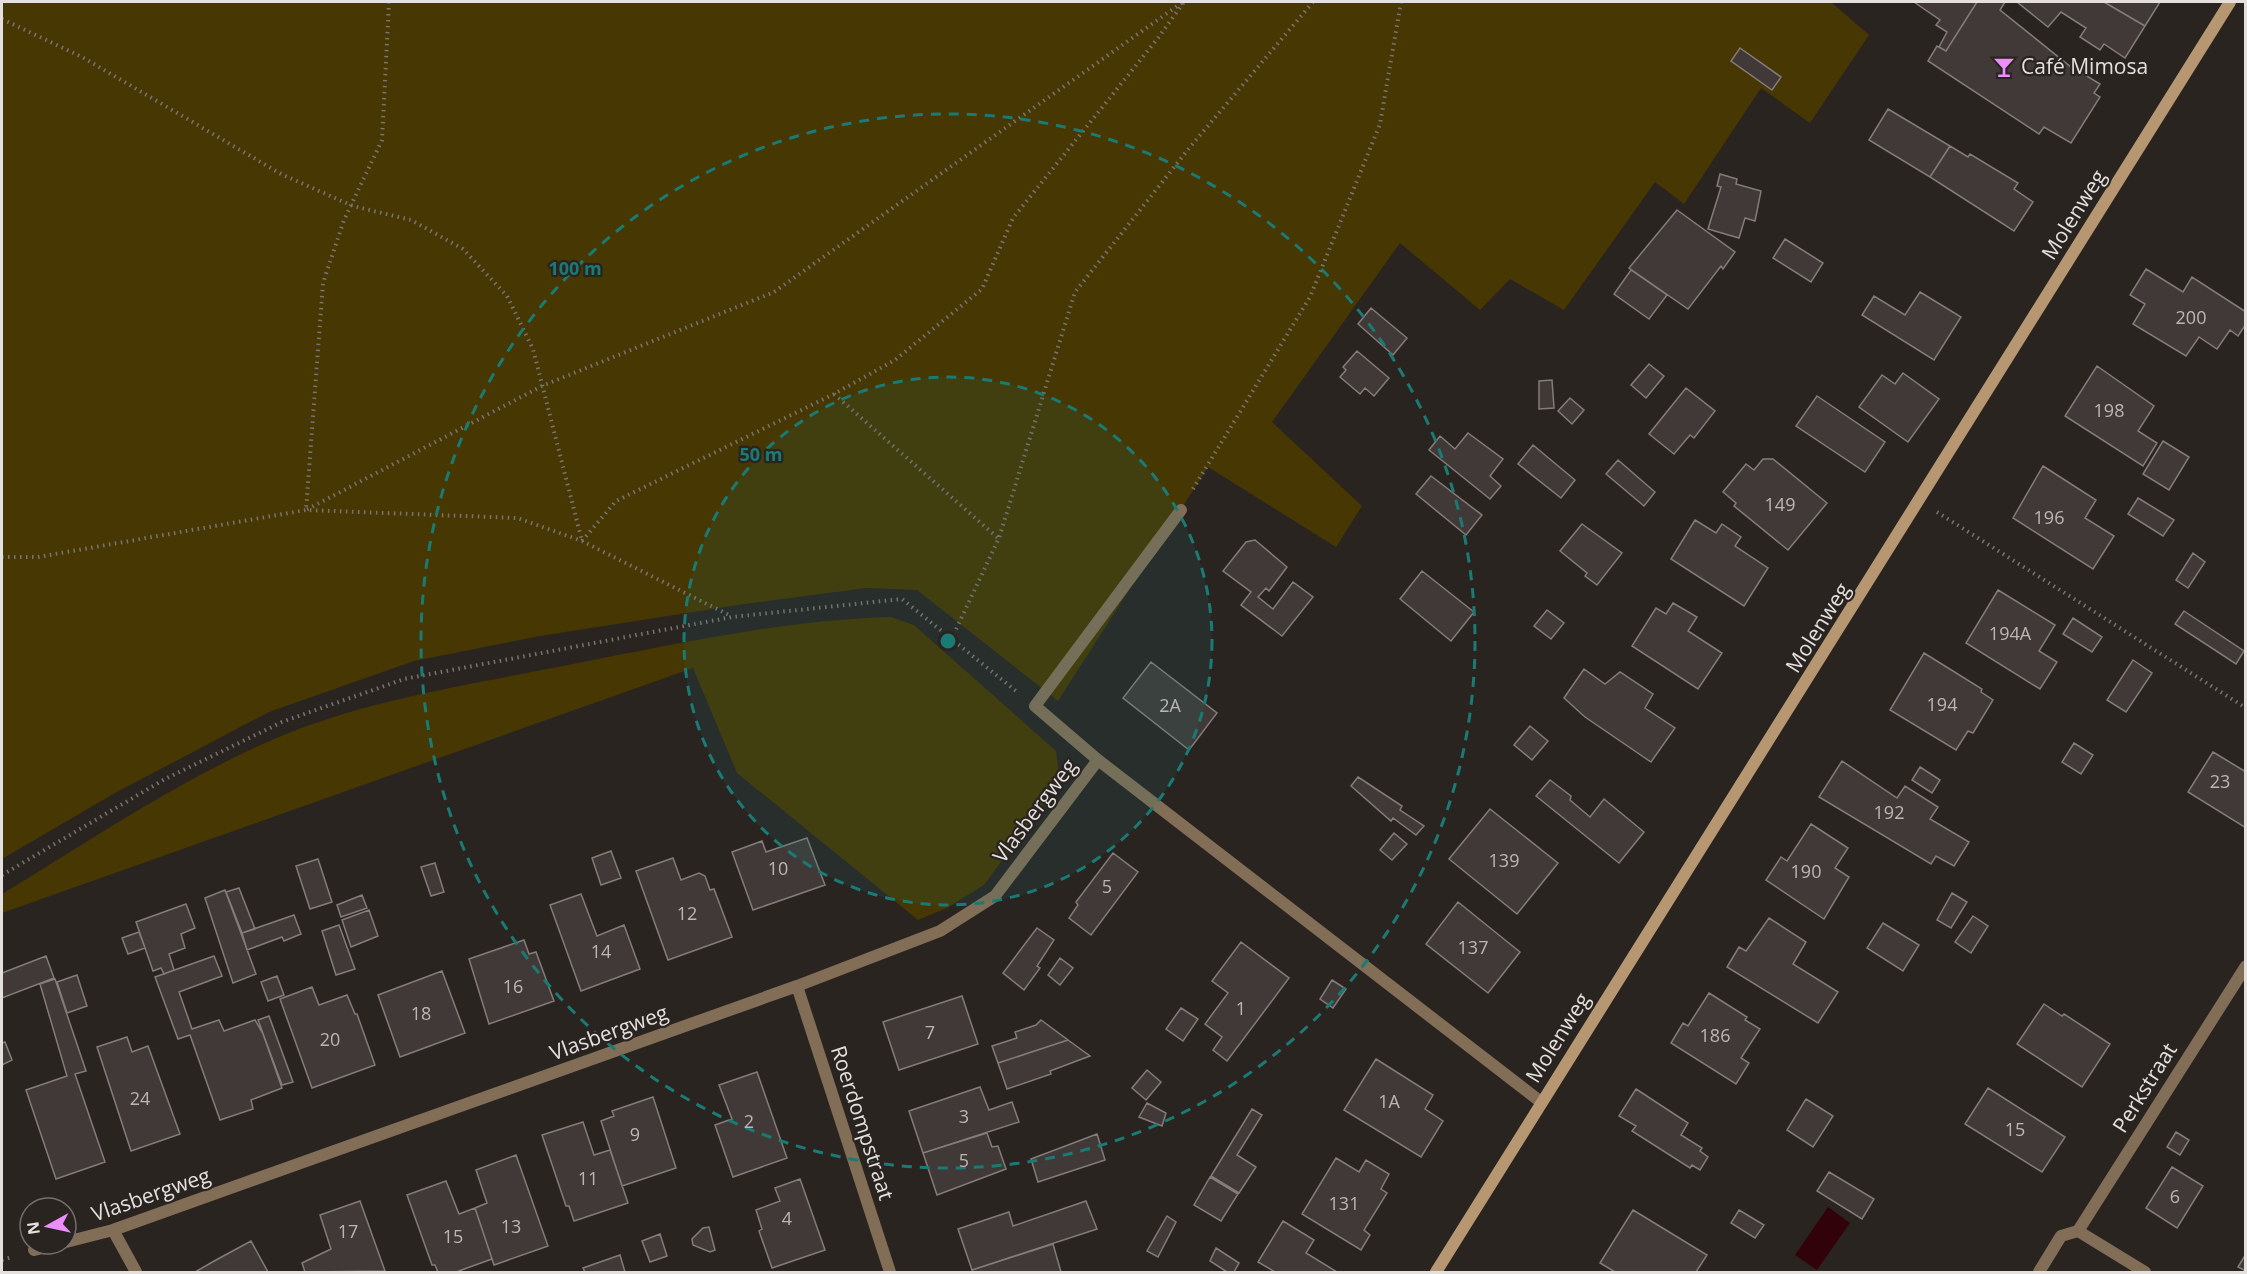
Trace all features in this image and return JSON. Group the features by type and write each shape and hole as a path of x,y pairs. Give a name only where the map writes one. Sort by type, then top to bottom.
{"street":[{"name":"Molenweg","path":"1436,1272 2230,2"},
{"path":"1035,706 1180,510"},
{"name":"Vlasbergweg","path":"1035,706 1098,760 1541,1102"},
{"name":"Vlasbergweg","path":"78,1239 113,1230 797,986 939,931 995,896 1098,760"},
{"name":"Perkstraat","path":"2039,1272 2061,1236 2078,1230 2246,966"},
{"name":"Roerdompstraat","path":"797,986 890,1272"},
{"path":"113,1230 136,1272"},
{"path":"2078,1230 2145,1272"}],"path":[{"path":"306,510 323,283 345,220 382,140 389,2"},
{"path":"306,510 542,386 774,292 1184,2"},
{"path":"582,541 616,501 834,394 895,360 982,289 1013,218 1158,38 1184,2"},
{"path":"951,640 999,538 1075,292 1190,147 1313,2"},
{"path":"1180,510 1310,297 1380,124 1401,2"},
{"path":"2,19 82,57 281,174 352,206 411,220 464,249 507,296 532,349 582,541"},
{"path":"834,394 999,538"},
{"path":"1920,501 2246,708"},
{"path":"2,557 38,557 306,510 517,518 582,541 732,617"},
{"path":"2,875 165,779 282,722 304,714 404,679 732,617 902,599 1035,706"}],"shaded area":[{"path":"2,2 1831,2 1869,35 1810,123 1761,88 1684,204 1655,182 1564,310 1510,279 1480,310 1400,243 1272,422 1362,506 1336,547 1208,467 1058,701 917,590 866,588 738,605 540,636 414,661 269,712 115,793 2,859"},
{"path":"891,617 914,625 1056,751 1059,773 1054,790 984,885 947,908 918,920 737,773 693,668 2,913 2,894 144,807 253,748 324,720 426,693 685,642 767,628"},
{"path":"1828,1207 1850,1223 1817,1270 1795,1255"}],"building":[{"path":"1914,2 1977,2 1946,51 1939,47 1947,32 1936,25 1940,20"},
{"name":"Café Mimosa","path":"1977,2 2005,2 2000,10 2081,75 2082,73 2100,84 2094,93 2100,97 2071,143 2044,127 2039,134 1928,61 1937,46 1946,51"},
{"path":"2017,2 2104,2 2145,26 2125,58 2104,44 2100,50 2080,37 2086,28 2061,12 2048,27"},
{"path":"2104,2 2160,2 2145,26"},
{"path":"1740,48 1781,77 1772,90 1731,61"},
{"path":"1888,109 1950,146 1930,177 1869,140"},
{"path":"1950,146 1968,157 1970,154 2018,183 2014,189 2033,202 2014,231 1930,177"},
{"path":"1720,174 1737,179 1736,184 1761,191 1755,221 1745,218 1739,238 1708,229 1721,187 1717,186"},
{"path":"1677,210 1735,252 1723,269 1721,266 1688,309 1629,268"},
{"path":"1785,239 1823,263 1811,282 1773,258"},
{"path":"2146,269 2183,292 2192,277 2246,312 2246,324 2238,336 2230,330 2217,349 2199,337 2186,356 2133,324 2145,304 2130,295"},
{"path":"1631,270 1667,295 1649,319 1614,294"},
{"path":"1920,292 1961,317 1934,360 1862,315 1874,296 1905,315"},
{"path":"1371,308 1407,338 1393,355 1358,324"},
{"path":"1357,351 1389,378 1374,396 1365,388 1360,394 1340,377 1346,370 1343,367"},
{"path":"1649,364 1664,376 1646,398 1631,385"},
{"path":"2097,366 2154,406 2138,431 2157,443 2143,466 2065,416"},
{"path":"1903,373 1939,399 1908,442 1859,407 1882,375 1895,384"},
{"path":"1552,380 1554,408 1539,409 1539,381"},
{"path":"1686,388 1715,411 1694,438 1690,435 1674,454 1649,434"},
{"path":"1817,396 1885,442 1865,472 1796,426"},
{"path":"1570,398 1584,410 1572,424 1558,411"},
{"path":"1468,433 1503,459 1490,476 1501,486 1490,499 1429,450 1440,436 1455,449"},
{"path":"2163,441 2189,457 2169,490 2143,474"},
{"path":"1533,445 1575,480 1561,498 1518,464"},
{"path":"1763,459 1773,459 1827,503 1788,550 1734,506 1736,503 1723,492 1746,464 1754,470"},
{"path":"1618,460 1655,492 1644,506 1606,474"},
{"path":"2043,466 2096,500 2085,518 2114,536 2093,569 2013,518"},
{"path":"1431,476 1482,515 1466,535 1416,494"},
{"path":"2138,498 2174,520 2163,536 2128,514"},
{"path":"1695,520 1716,533 1722,524 1741,537 1735,546 1768,568 1744,606 1671,559"},
{"path":"1582,524 1622,553 1597,585 1585,576 1587,573 1560,551"},
{"path":"1255,540 1287,567 1269,591 1266,588 1258,597 1273,609 1293,582 1313,597 1282,636 1241,605 1251,592 1223,571 1246,542"},
{"path":"2193,553 2205,562 2188,588 2176,580"},
{"path":"1422,571 1474,612 1451,641 1400,599"},
{"path":"1998,590 2055,625 2039,651 2057,662 2040,689 1966,643"},
{"path":"1673,603 1697,617 1688,631 1722,653 1698,689 1632,646 1656,608 1666,614"},
{"path":"1547,610 1564,623 1551,639 1534,626"},
{"path":"2184,611 2244,651 2236,664 2175,624"},
{"path":"2073,618 2102,637 2092,652 2063,634"},
{"path":"1924,653 1982,689 1981,692 1993,700 1973,733 1968,731 1956,750 1890,710"},
{"path":"2133,660 2152,673 2126,712 2107,700"},
{"path":"1151,662 1217,713 1189,750 1123,698"},
{"path":"1584,669 1605,684 1620,672 1653,694 1645,708 1675,728 1651,762 1585,717 1564,698"},
{"path":"1530,726 1548,741 1532,760 1514,745"},
{"path":"2074,743 2093,755 2081,774 2062,762"},
{"path":"2213,752 2246,772 2246,828 2188,792"},
{"path":"1842,761 1897,798 1905,786 1938,807 1930,819 1969,842 1954,866 1936,856 1931,864 1819,797"},
{"path":"1920,767 1940,780 1932,793 1912,780"},
{"path":"1358,777 1402,806 1400,810 1424,826 1416,835 1393,818 1391,821 1351,786"},
{"path":"1550,780 1571,796 1570,800 1590,817 1604,799 1644,832 1619,863 1536,796"},
{"path":"1490,809 1558,863 1517,914 1449,859"},
{"path":"1811,824 1848,848 1835,868 1849,877 1824,919 1766,880 1781,857 1787,861"},
{"path":"1394,833 1407,844 1392,860 1380,850"},
{"path":"807,838 825,885 753,910 732,852 762,841 766,852"},
{"path":"611,851 621,878 601,885 592,858"},
{"path":"1113,853 1138,872 1091,935 1069,918 1078,905 1076,902"},
{"path":"673,858 681,880 699,873 705,876 710,890 714,889 732,937 668,960 636,871"},
{"path":"318,859 332,902 310,909 296,866"},
{"path":"435,863 444,892 431,896 421,867"},
{"path":"239,888 255,929 242,933 226,892"},
{"path":"225,890 256,974 233,983 205,898"},
{"path":"1952,893 1967,902 1951,928 1937,920"},
{"path":"581,894 597,936 624,925 640,969 581,991 550,905"},
{"path":"362,895 367,908 341,917 337,905"},
{"path":"1458,902 1520,952 1488,993 1426,944"},
{"path":"186,904 195,928 181,934 185,948 169,954 174,970 164,974 161,968 153,971 136,922"},
{"path":"369,910 378,936 351,947 342,920"},
{"path":"294,915 301,934 284,941 282,937 247,950 242,933"},
{"path":"1973,916 1988,926 1971,953 1955,942"},
{"path":"1769,918 1806,942 1793,964 1838,992 1818,1023 1727,967 1739,947 1746,951"},
{"path":"1883,923 1919,945 1903,971 1867,948"},
{"path":"339,925 355,969 336,975 322,931"},
{"path":"1037,928 1054,940 1037,966 1040,968 1024,990 1003,973"},
{"path":"139,932 145,948 128,954 122,938"},
{"path":"524,940 529,954 536,952 554,1001 489,1024 469,959"},
{"path":"1241,942 1289,978 1227,1061 1213,1050 1222,1037 1205,1024 1228,993 1212,981"},
{"path":"46,956 54,978 2,998 2,973"},
{"path":"214,956 222,976 179,992 192,1029 219,1020 224,1031 255,1020 263,1034 282,1088 251,1100 253,1109 220,1120 190,1035 178,1039 155,977"},
{"path":"1060,958 1073,968 1060,985 1048,975"},
{"path":"442,971 465,1033 400,1057 378,995"},
{"path":"77,975 87,1006 67,1013 57,982"},
{"path":"277,976 284,995 268,1001 261,982"},
{"path":"55,979 86,1071 75,1074 105,1162 56,1179 26,1090 67,1076 40,984"},
{"path":"1332,980 1346,989 1333,1008 1320,999"},
{"path":"312,987 319,1005 347,995 357,1014 375,1065 312,1088 280,999"},
{"path":"1709,993 1747,1017 1745,1020 1760,1029 1741,1058 1749,1063 1736,1084 1671,1043 1683,1023 1688,1026"},
{"path":"962,996 978,1044 899,1070 883,1022"},
{"path":"2044,1004 2062,1016 2064,1014 2110,1044 2082,1087 2017,1044"},
{"path":"1181,1008 1198,1019 1183,1041 1166,1029"},
{"path":"269,1016 293,1082 282,1085 258,1020"},
{"path":"1041,1020 1068,1040 998,1063 992,1046 1017,1038 1015,1032 1036,1025"},
{"path":"127,1037 132,1052 148,1046 180,1134 131,1151 97,1047"},
{"path":"1068,1040 1090,1056 1050,1071 1051,1074 1007,1089 998,1063"},
{"path":"5,1042 12,1060 2,1065 2,1043"},
{"path":"1376,1059 1433,1095 1425,1109 1443,1121 1421,1157 1344,1110"},
{"path":"1147,1070 1161,1082 1146,1100 1132,1088"},
{"path":"757,1072 787,1158 733,1177 715,1125 732,1119 719,1085"},
{"path":"980,1087 989,1110 1012,1102 1019,1122 923,1153 909,1111"},
{"path":"1988,1088 2065,1137 2042,1172 1965,1124"},
{"path":"1636,1089 1688,1123 1681,1135 1702,1148 1700,1151 1708,1157 1700,1170 1692,1165 1690,1168 1632,1131 1636,1126 1619,1116"},
{"path":"653,1097 676,1168 622,1186 601,1121 614,1116 612,1111"},
{"path":"1806,1099 1833,1116 1813,1147 1787,1130"},
{"path":"1147,1103 1166,1113 1162,1126 1139,1117"},
{"path":"1252,1109 1262,1115 1237,1155 1256,1167 1239,1193 1211,1176"},
{"path":"583,1122 594,1155 610,1150 628,1203 574,1221 569,1206 566,1206 542,1135"},
{"path":"2176,1132 2189,1140 2180,1155 2167,1147"},
{"path":"987,1133 992,1147 998,1146 1006,1169 937,1195 923,1153"},
{"path":"1097,1134 1105,1160 1038,1182 1031,1159"},
{"path":"516,1155 548,1246 494,1265 475,1208 487,1203 476,1170"},
{"path":"1336,1158 1359,1172 1366,1160 1389,1174 1381,1189 1387,1193 1364,1230 1370,1235 1361,1250 1302,1214"},
{"path":"2172,1167 2203,1186 2177,1228 2146,1208"},
{"path":"1829,1172 1874,1199 1862,1219 1817,1191"},
{"path":"1210,1177 1238,1194 1221,1221 1194,1205"},
{"path":"800,1179 825,1250 772,1268 759,1231 762,1229 756,1210 780,1201 775,1188"},
{"path":"446,1181 459,1214 475,1208 492,1259 456,1272 438,1272 435,1265 432,1265 407,1195"},
{"path":"360,1201 385,1271 305,1272 302,1263 331,1249 320,1215"},
{"path":"1086,1201 1097,1229 972,1270 958,1229 1009,1212 1013,1226"},
{"path":"1633,1210 1707,1255 1696,1272 1615,1272 1600,1263"},
{"path":"1739,1210 1764,1225 1755,1238 1731,1223"},
{"path":"1167,1216 1176,1222 1158,1257 1147,1251"},
{"path":"1283,1221 1314,1240 1306,1253 1337,1272 1275,1272 1258,1262"},
{"path":"709,1227 715,1250 710,1252 693,1245 692,1239 703,1228"},
{"path":"660,1234 667,1256 650,1262 642,1241"},
{"path":"251,1241 268,1272 195,1272 216,1260"},
{"path":"1053,1244 1061,1272 973,1272 972,1270"},
{"path":"1216,1248 1239,1263 1234,1272 1227,1272 1210,1261"},
{"path":"2246,1254 2246,1271 2238,1267"},
{"path":"620,1255 625,1272 585,1272 583,1268"}],"place":[{"name":"Café Mimosa","path":"2004,67"}]}
